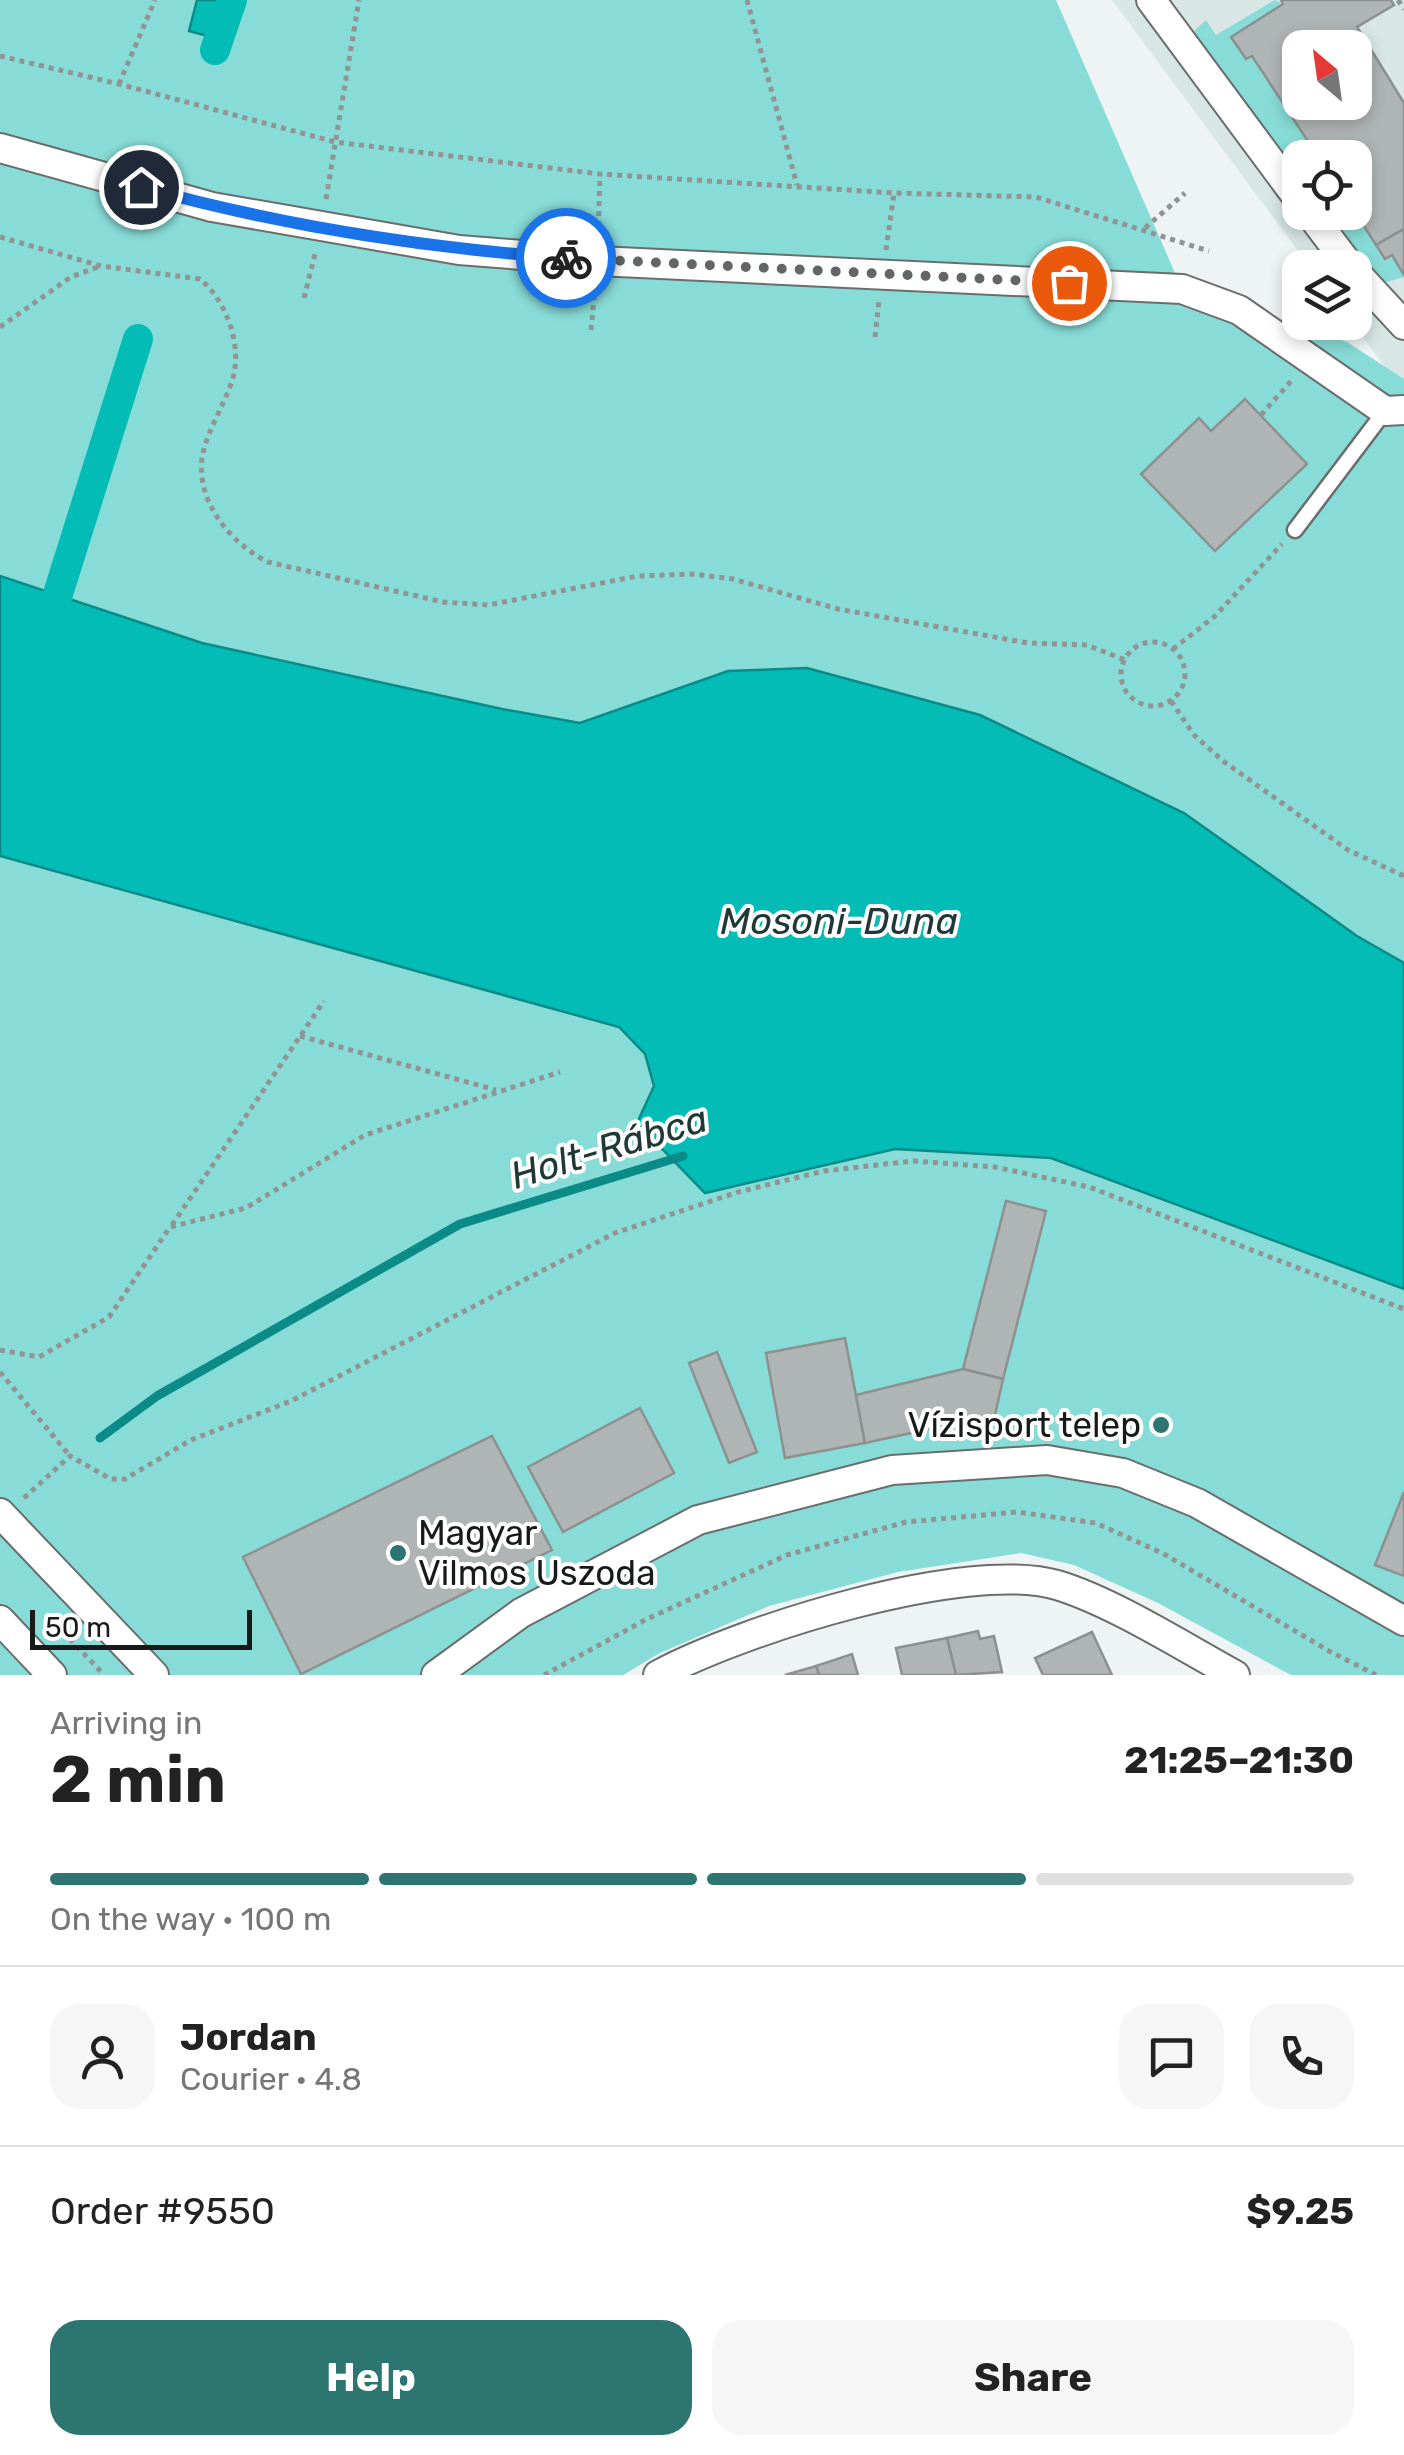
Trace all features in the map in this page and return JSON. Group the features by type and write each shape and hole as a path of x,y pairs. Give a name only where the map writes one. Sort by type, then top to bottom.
{"street":[{"path":"1151,0 1282,176"},
{"path":"0,148 212,206 458,250 598,261 1182,289 1238,310 1395,411"},
{"path":"1323,230 1338,250"},
{"path":"1372,290 1404,325"},
{"path":"436,1675 521,1613 698,1520 892,1470 1048,1460 1123,1473 1197,1503 1404,1621"},
{"path":"0,1513 154,1675"},
{"path":"658,1675 763,1629 849,1606 960,1584 1022,1580 1058,1586 1132,1618 1235,1675"},
{"path":"0,1620 52,1675"}],"lane":[{"path":"1295,530 1395,411"}],"path":[{"path":"118,84 155,0"},
{"path":"304,298 322,225 359,0"},
{"path":"747,0 798,185"},
{"path":"1398,0 1404,10"},
{"path":"0,56 334,142 600,174 894,193 1036,197 1209,251"},
{"path":"591,330 598,261 600,174"},
{"path":"882,274 894,193"},
{"path":"1145,228 1185,193"},
{"path":"0,237 101,266 200,279 213,289 236,347 233,380 203,452 203,476 210,502 226,531 248,552 268,562 443,602 488,604 638,576 693,574 733,580 838,609 1028,643 1086,645 1124,660"},
{"path":"0,327 71,277 101,266"},
{"path":"1260,415 1312,359"},
{"path":"1173,649 1214,617 1295,530"},
{"path":"1146,643 1173,649 1184,666 1180,692 1171,701 1151,707 1132,698 1121,680 1124,660 1146,643"},
{"path":"1171,701 1194,735 1222,761 1348,850 1404,876"},
{"path":"0,1350 39,1357 109,1316 324,1000"},
{"path":"300,1036 499,1091"},
{"path":"170,1227 246,1208 365,1135 560,1072"},
{"path":"0,1372 70,1456 111,1479 125,1478 191,1440 291,1401 615,1233 738,1192 824,1171 913,1160 995,1167 1089,1186 1404,1308"},
{"path":"28,1494 70,1456"},
{"path":"56,1624 104,1675"}],"shaded area":[{"path":"0,0 197,0 190,31 231,42 245,0 1056,0 1182,289 1282,321 1282,340 1347,342 1404,379 1404,963 1357,936 1184,813 980,715 807,668 728,671 580,723 201,643 0,576"},
{"path":"1112,0 1404,0 1404,379 1386,368 1365,340 1372,340 1372,250 1297,250 1283,230 1372,230 1372,140 1282,140 1282,229"},
{"path":"1275,0 1283,4 1232,37 1245,59 1252,56 1282,101 1282,120 1294,120 1308,140 1282,140 1282,153 1193,32 1206,20 1216,35"},
{"path":"1340,230 1366,230 1384,259 1392,255 1404,277 1387,282 1375,276 1372,250 1355,250"},
{"path":"0,856 619,1027 645,1054 654,1086 705,1193 895,1149 1051,1158 1404,1289 1404,1675 1291,1675 1158,1603 1074,1565 1021,1553 898,1572 769,1606 660,1653 623,1675 0,1675"}],"water":[{"path":"197,0 245,0 231,42 189,31"},
{"name":"Mosoni-Duna","path":"0,576 202,643 580,723 728,671 807,668 980,715 1184,813 1357,936 1404,963 1404,1289 1051,1158 895,1149 705,1193 637,1123 654,1086 645,1054 619,1027 0,856"}],"building":[{"path":"1281,0 1391,0 1394,5 1357,27 1359,30 1282,30 1282,102 1252,56 1246,59 1231,37 1283,4"},
{"path":"1372,51 1404,103 1404,229 1376,245 1366,230 1372,230 1372,140 1307,140 1294,120 1372,120"},
{"path":"1404,229 1404,275 1392,255 1385,259 1376,245"},
{"path":"1245,399 1307,464 1215,551 1141,474 1199,418 1211,431"},
{"path":"1006,1201 1046,1211 1003,1379 963,1369"},
{"path":"845,1338 865,1443 785,1458 766,1353"},
{"path":"717,1352 757,1452 729,1463 689,1363"},
{"path":"963,1369 1003,1379 995,1415 865,1443 856,1395"},
{"path":"640,1408 674,1473 563,1532 528,1467"},
{"name":"Magyar Vilmos Uszoda","path":"492,1436 552,1550 301,1674 243,1557"},
{"path":"1404,1492 1404,1576 1375,1565"},
{"path":"978,1631 980,1639 994,1636 1002,1672 956,1675 947,1638"},
{"path":"1092,1632 1112,1675 1043,1675 1035,1658"},
{"path":"947,1638 956,1675 902,1675 896,1648"},
{"path":"852,1654 858,1675 819,1675 816,1666"},
{"path":"816,1666 819,1675 785,1675"}],"waterway":[{"path":"215,50 232,0"},
{"path":"46,632 138,339"},
{"name":"Holt-Rábca","path":"100,1438 157,1396 460,1224 683,1156"}],"way so far":[{"path":"566,258 1069,283"}],"place":[{"name":"Vízisport telep","path":"1161,1425"},
{"name":"Magyar Vilmos Uszoda","path":"398,1553"}],"route":[{"path":"141,187 212,206 458,250 566,258"}]}
